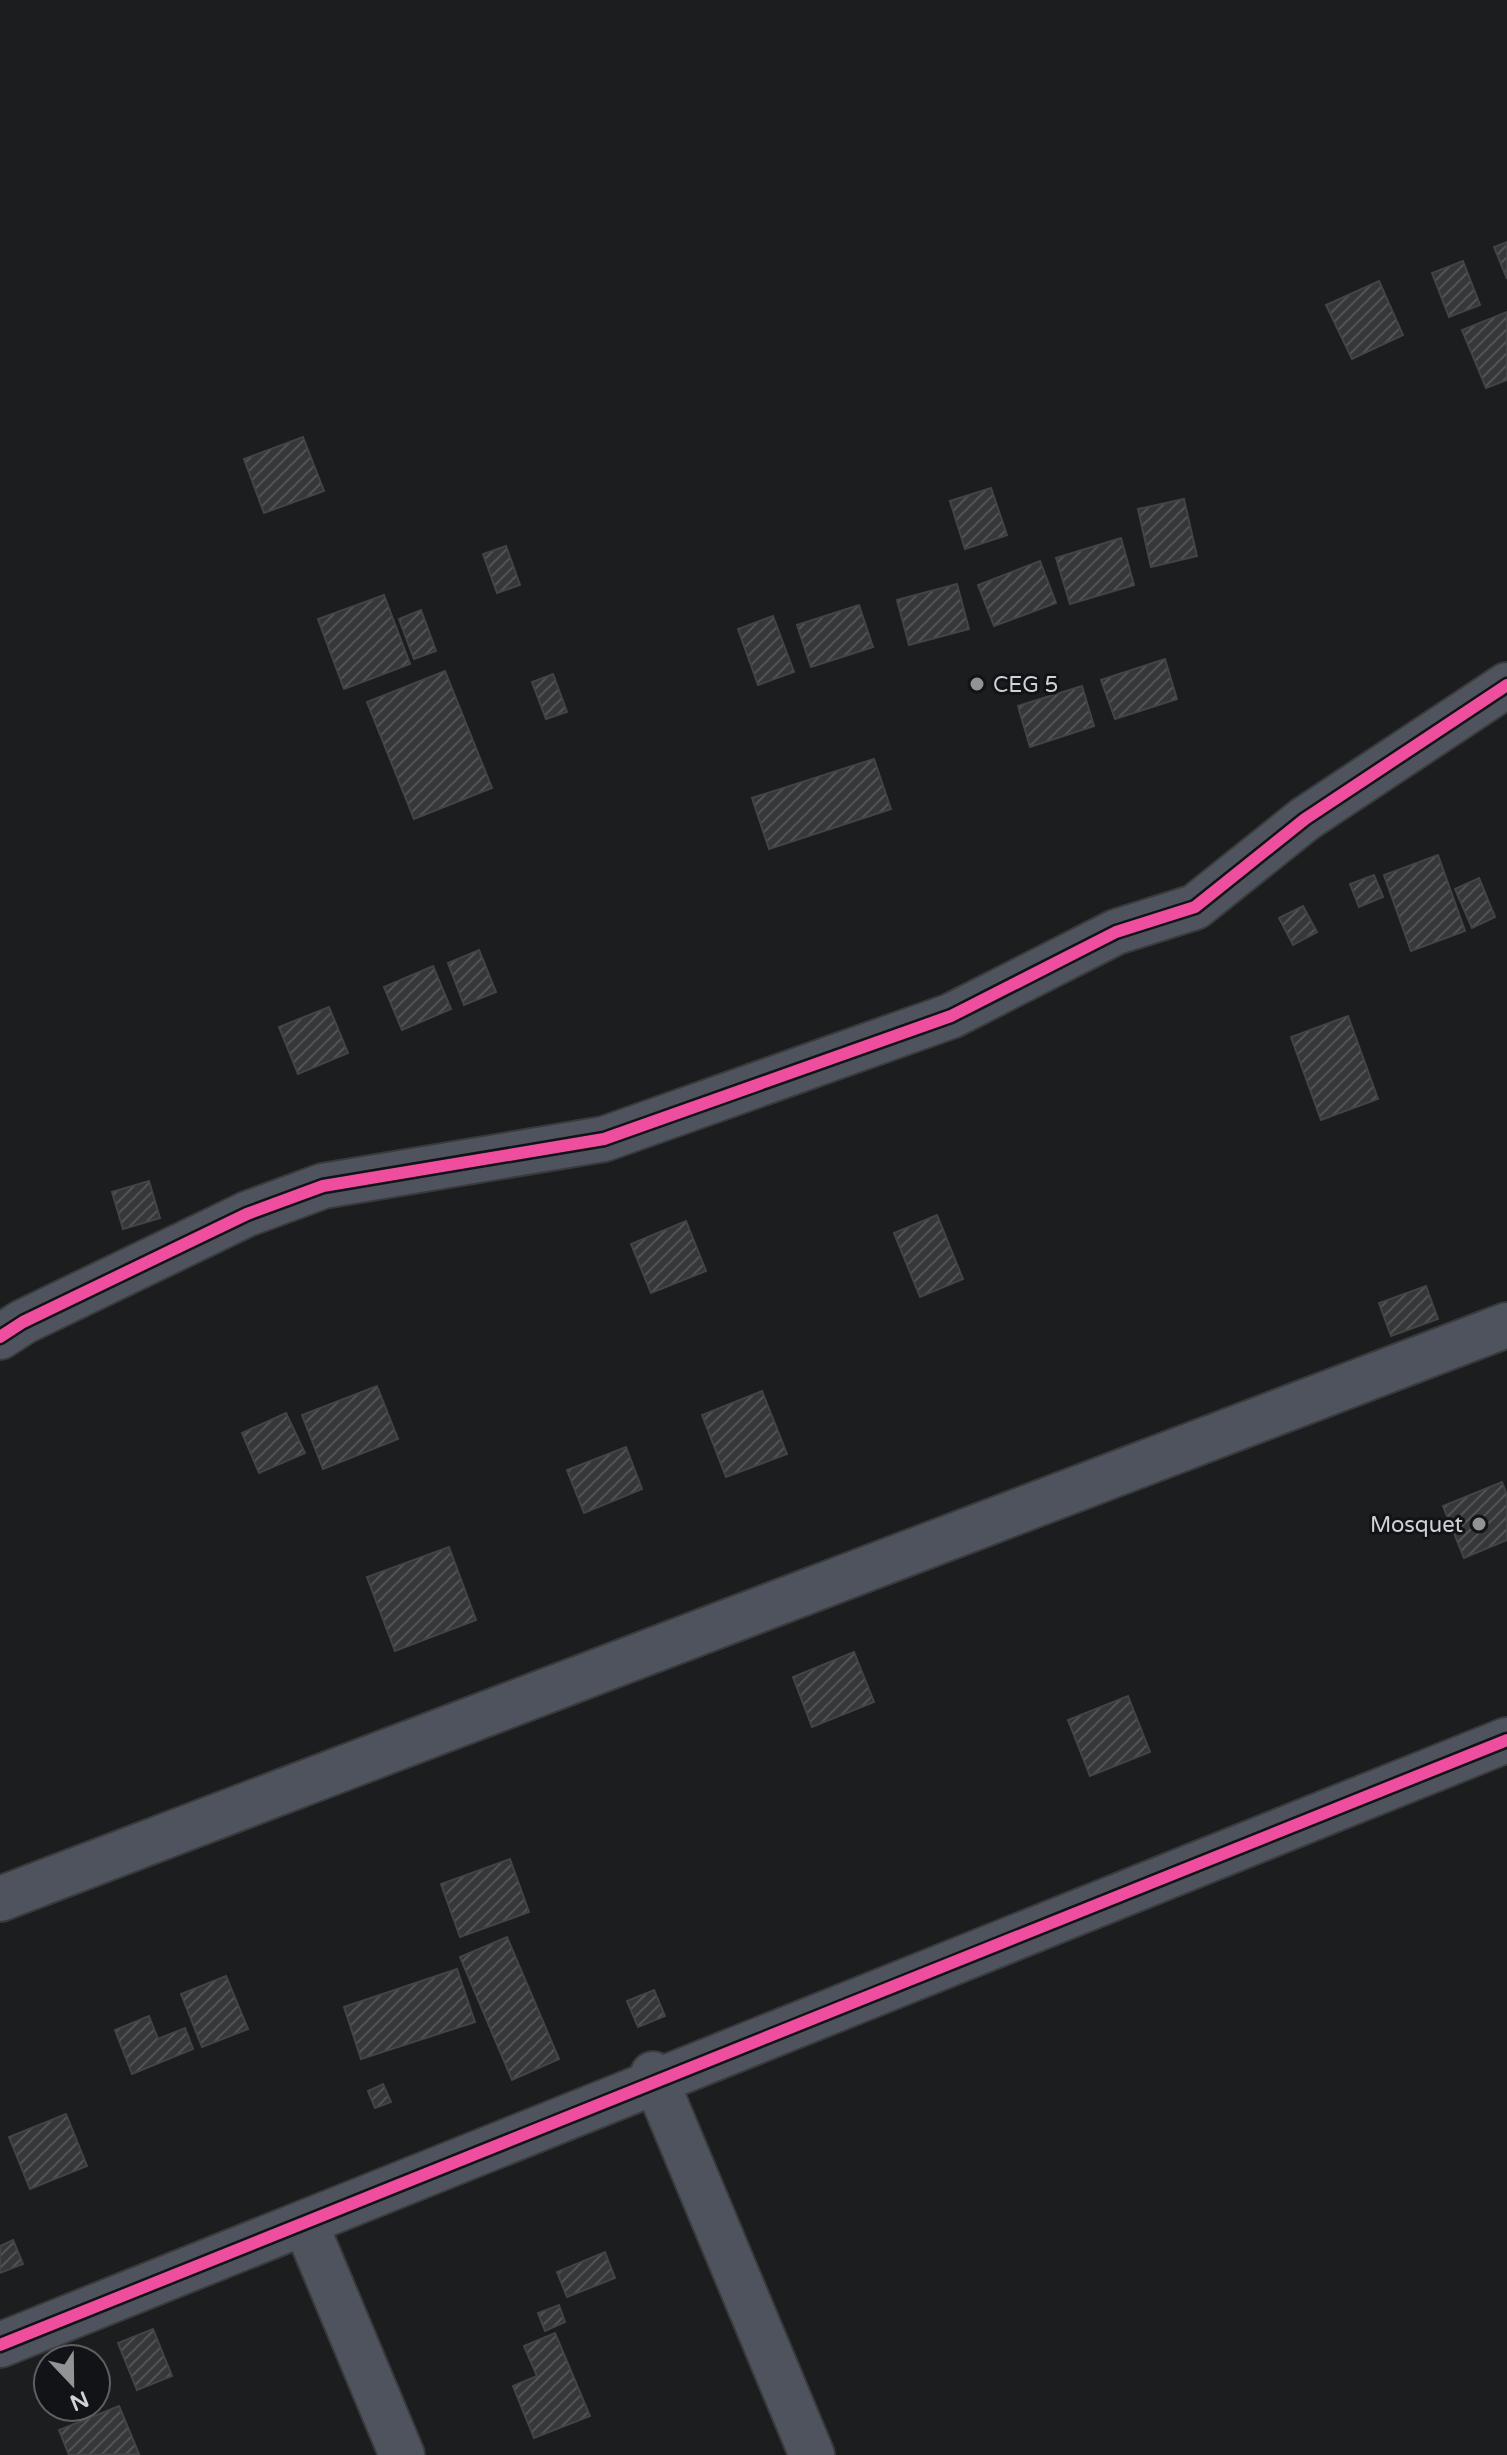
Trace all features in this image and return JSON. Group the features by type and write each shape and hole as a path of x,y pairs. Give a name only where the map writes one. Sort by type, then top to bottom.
{"street":[{"path":"0,1337 23,1322 247,1214 323,1186 604,1139 951,1016 1116,932 1195,907 1305,819 1507,685"},
{"path":"0,1899 1507,1325"},
{"path":"0,2345 655,2078 1507,1740"},
{"path":"655,2078 812,2455"},
{"path":"305,2223 402,2455"}],"building":[{"path":"1507,242 1507,279 1494,247"},
{"path":"1463,261 1480,305 1449,317 1432,273"},
{"path":"1379,281 1403,335 1352,359 1326,305"},
{"path":"1507,312 1507,380 1486,388 1462,330"},
{"path":"303,437 324,491 264,513 244,459"},
{"path":"991,488 1007,535 965,549 950,501"},
{"path":"1184,499 1197,556 1151,567 1138,509"},
{"path":"1121,538 1134,585 1070,604 1056,558"},
{"path":"506,546 520,585 497,593 483,554"},
{"path":"1040,561 1056,603 994,626 978,585"},
{"path":"957,584 969,629 909,645 897,600"},
{"path":"384,595 410,664 344,689 318,619"},
{"path":"859,605 873,647 811,667 797,625"},
{"path":"421,610 436,651 414,659 399,619"},
{"path":"773,616 794,672 758,685 738,629"},
{"path":"1165,659 1177,699 1115,719 1101,680"},
{"path":"445,671 492,788 414,819 367,702"},
{"path":"553,674 567,712 546,719 532,682"},
{"path":"1082,686 1094,726 1030,747 1018,706"},
{"path":"874,759 891,809 769,849 752,798"},
{"path":"1438,855 1465,931 1411,951 1384,875"},
{"path":"1374,875 1383,897 1359,907 1350,884"},
{"path":"1479,878 1495,917 1472,928 1455,889"},
{"path":"1303,906 1317,932 1293,945 1279,918"},
{"path":"479,950 496,992 464,1005 448,963"},
{"path":"433,966 451,1009 402,1030 384,987"},
{"path":"329,1007 348,1053 298,1074 279,1027"},
{"path":"1348,1016 1378,1099 1321,1120 1291,1037"},
{"path":"149,1181 160,1218 123,1229 112,1192"},
{"path":"937,1215 963,1279 920,1297 894,1233"},
{"path":"686,1221 706,1271 651,1293 631,1244"},
{"path":"1426,1286 1438,1319 1391,1336 1379,1303"},
{"path":"377,1386 398,1439 323,1469 302,1415"},
{"path":"762,1391 787,1454 726,1477 702,1415"},
{"path":"286,1413 305,1453 259,1473 242,1433"},
{"path":"626,1447 642,1489 584,1513 567,1470"},
{"name":"Mosquet","path":"1502,1482 1507,1495 1507,1540 1464,1558 1443,1506"},
{"path":"449,1547 476,1620 395,1651 367,1577"},
{"path":"854,1652 874,1702 812,1727 793,1677"},
{"path":"1128,1696 1150,1752 1090,1776 1068,1720"},
{"path":"510,1859 529,1912 460,1937 441,1884"},
{"path":"507,1937 559,2059 512,2080 460,1957"},
{"path":"457,1969 475,2022 361,2059 344,2007"},
{"path":"226,1976 248,2029 202,2047 181,1994"},
{"path":"654,1990 665,2016 638,2027 627,2001"},
{"path":"149,2016 158,2039 185,2028 193,2049 132,2074 115,2030"},
{"path":"383,2084 391,2102 375,2108 368,2091"},
{"path":"66,2114 87,2166 30,2189 9,2137"},
{"path":"13,2240 23,2264 0,2273 0,2246"},
{"path":"605,2252 615,2278 567,2297 557,2272"},
{"path":"559,2305 565,2322 545,2331 538,2313"},
{"path":"153,2329 172,2376 137,2390 118,2343"},
{"path":"555,2333 590,2416 534,2438 513,2386 537,2376 524,2346"},
{"path":"119,2406 139,2454 69,2455 59,2430 76,2423 112,2423 112,2409"}],"cycle path":[{"path":"0,1337 23,1322 247,1214 323,1186 604,1139 951,1016 1116,932 1195,907 1305,819 1507,685"},
{"path":"0,2345 1507,1740"}],"place":[{"name":"CEG 5","path":"977,684"},
{"name":"Mosquet","path":"1479,1524"}]}
